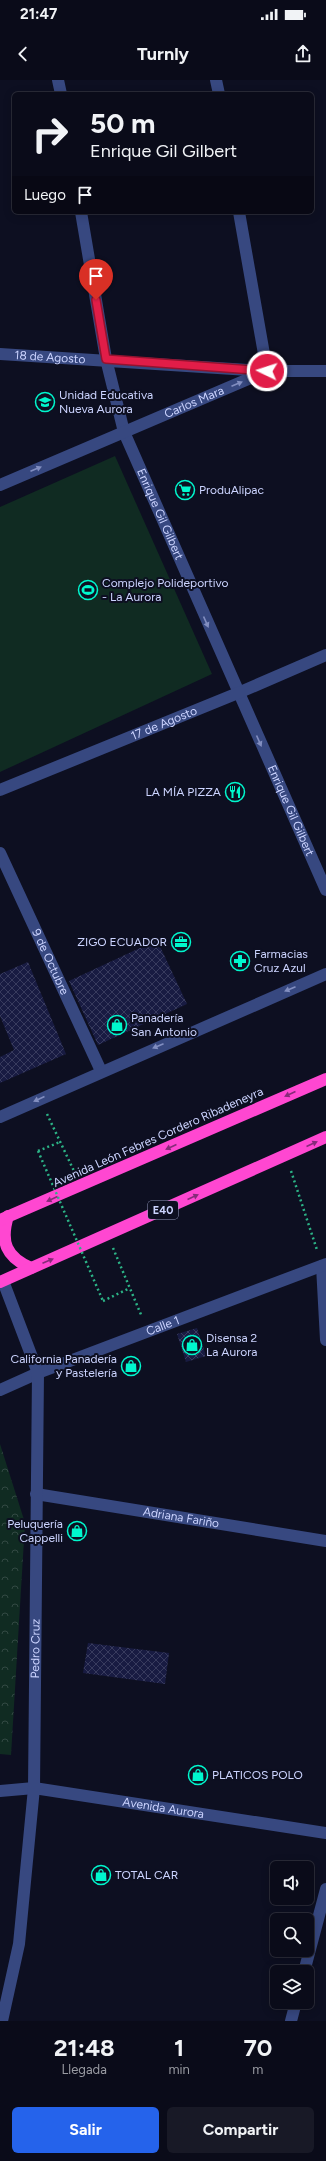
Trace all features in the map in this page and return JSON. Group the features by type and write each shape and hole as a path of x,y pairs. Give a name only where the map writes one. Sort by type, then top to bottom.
{"highway":[{"name":"Avenida León Febres Cordero Ribadeneyra","path":"4,1218 326,1079"},
{"name":"E40","path":"1,1282 326,1137"},
{"path":"4,1218 4,1241 9,1253 18,1262 31,1268"}],"street":[{"path":"58,80 61,92"},
{"path":"216,80 219,92"},
{"name":"Enrique Gil Gilbert","path":"81,214 106,359 124,432 326,890"},
{"path":"239,214 267,371"},
{"name":"18 de Agosto","path":"0,354 106,359 267,371"},
{"name":"Carlos Mara","path":"0,484 267,371 326,371"},
{"name":"17 de Agosto","path":"0,790 238,693 326,655"},
{"name":"9 de Octubre","path":"0,853 101,1071"},
{"path":"0,1117 101,1071 326,974"},
{"path":"324,1265 326,1340"},
{"name":"Calle 1","path":"0,1390 38,1373 324,1265"},
{"name":"Pedro Cruz","path":"1,1282 38,1373 34,1788 19,1944 2,2021"},
{"name":"Adriana Fariño","path":"36,1494 326,1541"},
{"name":"Avenida Aurora","path":"0,1791 34,1788 326,1833"},
{"path":"306,1965 326,1889"},
{"path":"291,2021 294,2009"}],"path":[{"path":"40,1099 81,1186"},
{"path":"60,1142 38,1151 103,1301 130,1288"},
{"path":"286,1155 324,1265"},
{"path":"108,1234 148,1332"}],"green space":[{"name":"Complejo Polideportivo - La Aurora","path":"115,456 212,674 0,772 0,507"},
{"path":"0,1444 25,1523 11,1755 0,1754"}],"building":[{"path":"157,940 187,1004 98,1045 69,981"},
{"path":"28,962 66,1054 0,1083 0,1057 14,1050 0,1016 0,974"},
{"name":"Disensa 2 La Aurora","path":"197,1328 206,1356 186,1362 177,1334"},
{"path":"88,1643 169,1653 165,1684 83,1673"}],"place":[{"name":"Unidad Educativa Nueva Aurora","path":"45,402"},
{"name":"ProduAlipac","path":"185,490"},
{"name":"Complejo Polideportivo - La Aurora","path":"88,590"},
{"name":"LA MÍA PIZZA","path":"235,792"},
{"name":"ZIGO ECUADOR","path":"181,942"},
{"name":"Farmacias Cruz Azul","path":"240,961"},
{"name":"Panadería San Antonio","path":"117,1025"},
{"name":"Disensa 2 La Aurora","path":"192,1345"},
{"name":"California Panadería y Pastelería","path":"131,1366"},
{"name":"Peluquería Cappelli","path":"77,1531"},
{"name":"PLATICOS POLO","path":"198,1775"},
{"name":"TOTAL CAR","path":"101,1875"}],"route":[{"path":"96,300 106,359 267,371"}]}
